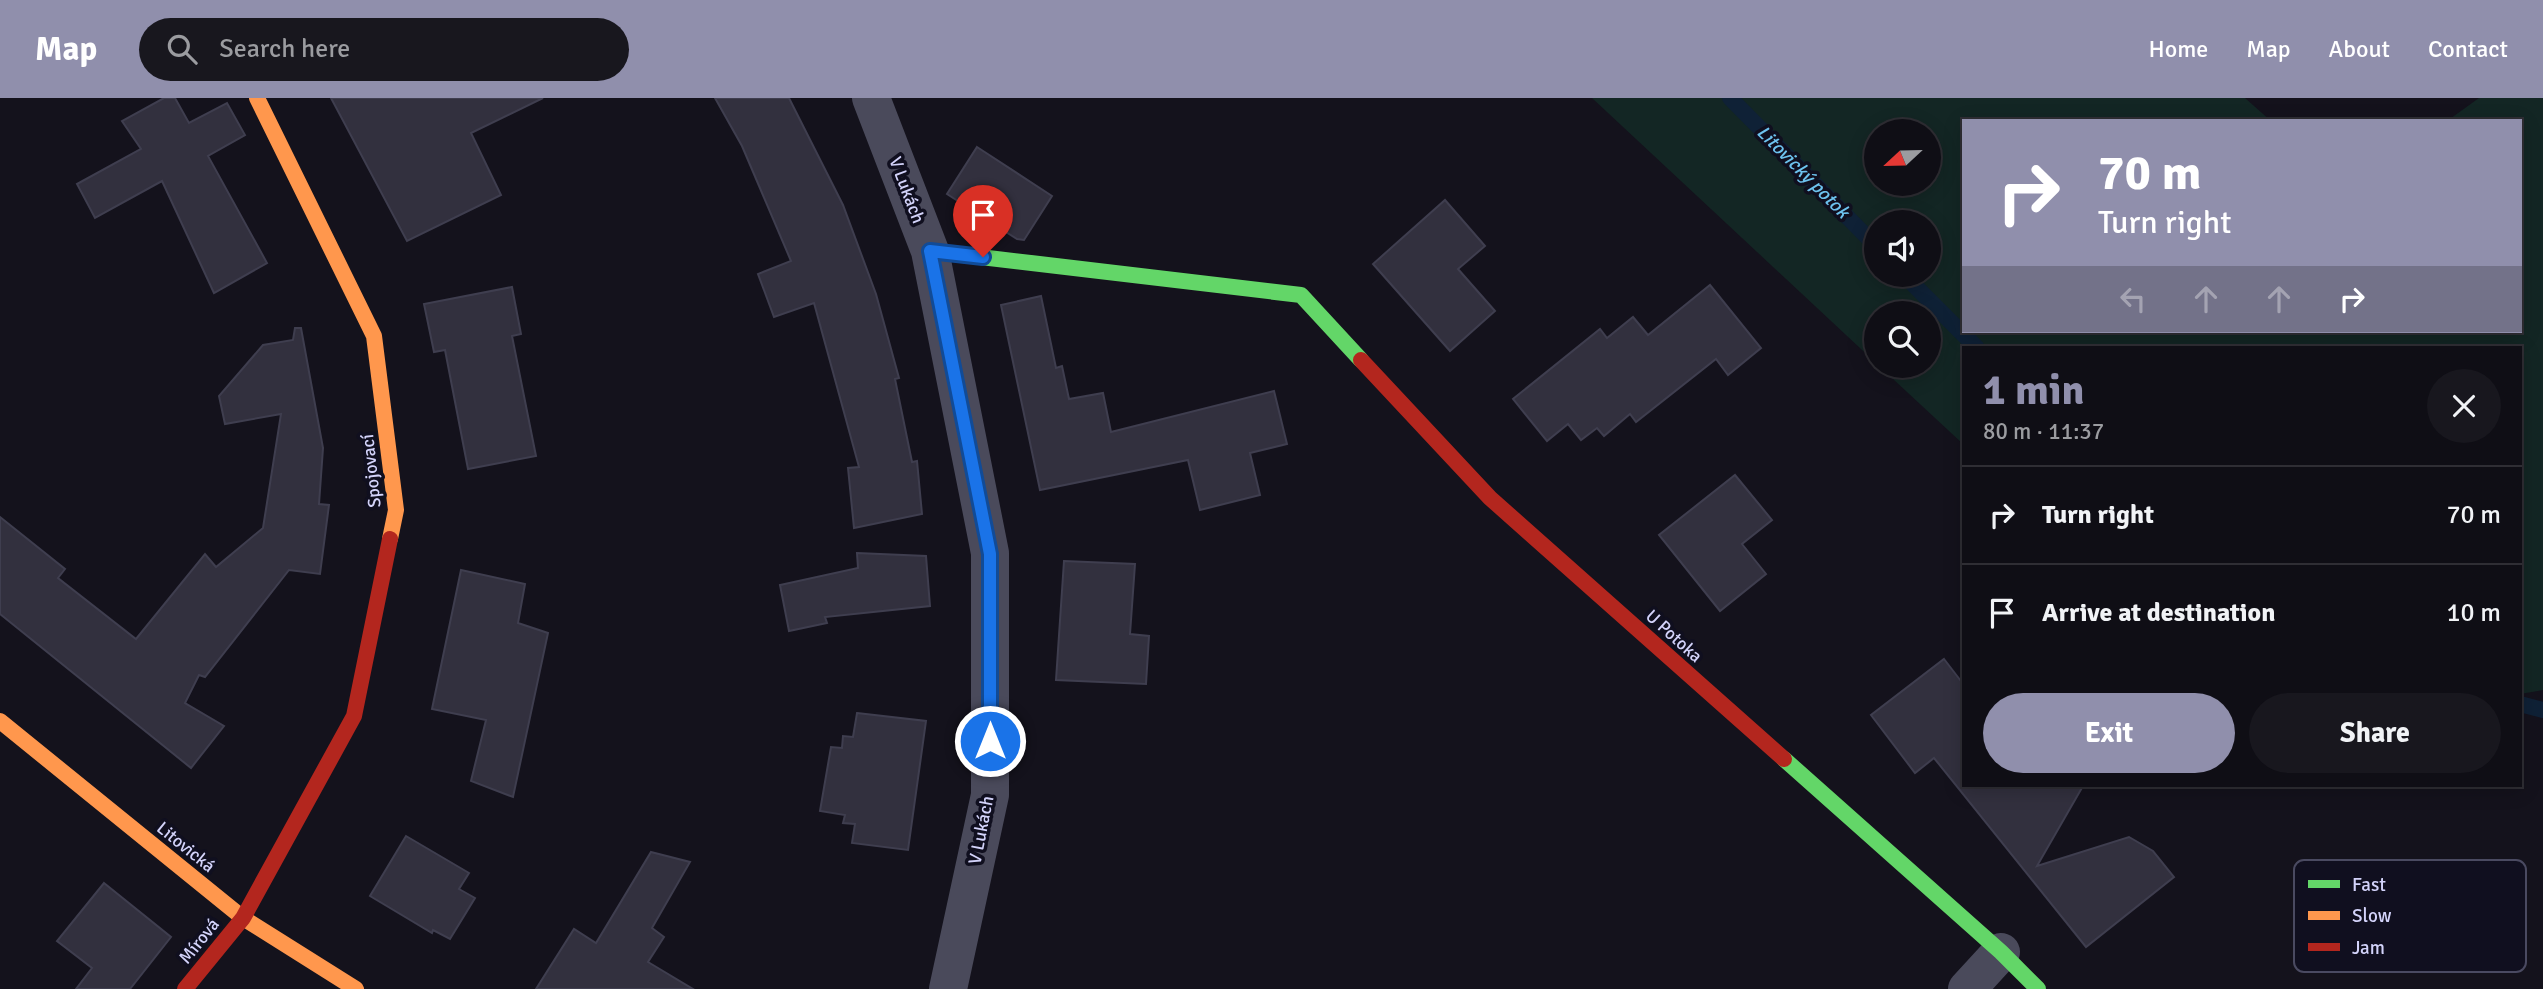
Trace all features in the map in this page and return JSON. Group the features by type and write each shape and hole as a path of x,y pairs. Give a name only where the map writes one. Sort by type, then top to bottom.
{"street":[{"name":"Spojovací","path":"243,918 354,716 396,510 374,336 257,98"},
{"name":"V Lukách","path":"871,98 930,251 990,554 990,795 948,989"},
{"name":"U Potoka","path":"930,251 1301,295 1490,498 2001,952 2038,989"},
{"name":"Litovická","path":"0,721 243,918 356,989"},
{"name":"Mírová","path":"185,989 243,918"},
{"path":"1967,989 2001,952"}],"green space":[{"path":"1592,98 2245,98 2269,119 1962,119 1962,333 2522,333 2522,119 2450,119 2479,98 2543,98 2543,690 2522,694 2522,346 1962,346 1962,443 1892,378 1941,378 1941,301 1864,301 1864,352"}],"building":[{"path":"164,98 175,98 189,123 227,103 245,135 208,156 267,263 214,293 162,181 95,218 77,184 141,149 122,121"},
{"path":"331,98 543,98 471,133 501,195 407,241"},
{"path":"715,98 789,98 843,205 876,294 899,378 895,379 912,462 917,461 922,514 854,528 848,468 859,467 814,303 774,317 758,274 791,261 742,146"},
{"path":"977,147 1052,196 1024,240 1017,239 947,194"},
{"path":"1445,200 1485,246 1458,269 1495,311 1450,351 1373,264"},
{"path":"1710,285 1761,348 1728,375 1716,359 1636,422 1630,414 1604,436 1597,428 1581,440 1568,424 1547,441 1513,399 1600,329 1607,338 1633,317 1648,335"},
{"path":"512,287 521,334 512,336 536,456 468,469 445,350 434,352 424,304"},
{"path":"1041,296 1056,368 1062,366 1069,399 1103,393 1111,432 1274,391 1287,444 1250,453 1260,495 1200,510 1188,460 1040,490 1001,305"},
{"path":"295,328 301,328 323,448 319,504 329,505 320,574 289,570 205,677 199,675 185,703 224,726 191,768 0,614 0,517 65,569 58,578 136,639 205,554 216,567 263,528 281,414 225,424 219,396 263,345 293,340"},
{"path":"1735,475 1772,520 1742,544 1766,574 1720,611 1659,535"},
{"path":"857,553 926,556 930,606 825,617 827,623 789,631 780,585 858,568"},
{"path":"1064,561 1135,564 1130,634 1149,636 1146,684 1056,680"},
{"path":"461,570 525,584 518,623 548,633 513,797 471,781 486,720 432,709"},
{"path":"1944,659 1962,682 1962,787 2082,787 2037,866 2129,837 2153,851 2174,877 2086,947 1934,758 1915,773 1871,715"},
{"path":"857,713 926,721 908,850 852,843 855,824 843,823 845,815 820,811 831,747 842,748 843,736 853,737"},
{"path":"406,836 469,873 459,889 475,898 450,939 433,930 432,933 370,896"},
{"path":"651,852 690,862 652,928 664,937 648,962 693,989 536,989 574,929 596,943"},
{"path":"104,883 171,937 130,989 76,989 92,968 57,941"}],"waterway":[{"name":"Litovický potok","path":"1730,98 1864,234"},
{"name":"Litovický potok","path":"1916,287 1962,333"},
{"name":"Litovický potok","path":"1962,333 1975,346"},
{"name":"Litovický potok","path":"2522,705 2543,710"}],"traffic: fast":[{"path":"930,251 1301,295 1361,360"},
{"path":"1784,759 2001,952 2038,989"}],"traffic: slow":[{"path":"257,98 374,336 396,510 390,539"},
{"path":"0,721 243,918 356,989"}],"traffic: jam":[{"path":"1361,360 1490,498 1784,759"},
{"path":"185,989 243,918 354,716 390,539"}],"route":[{"path":"983,257 930,251 990,554 990,741"}]}
